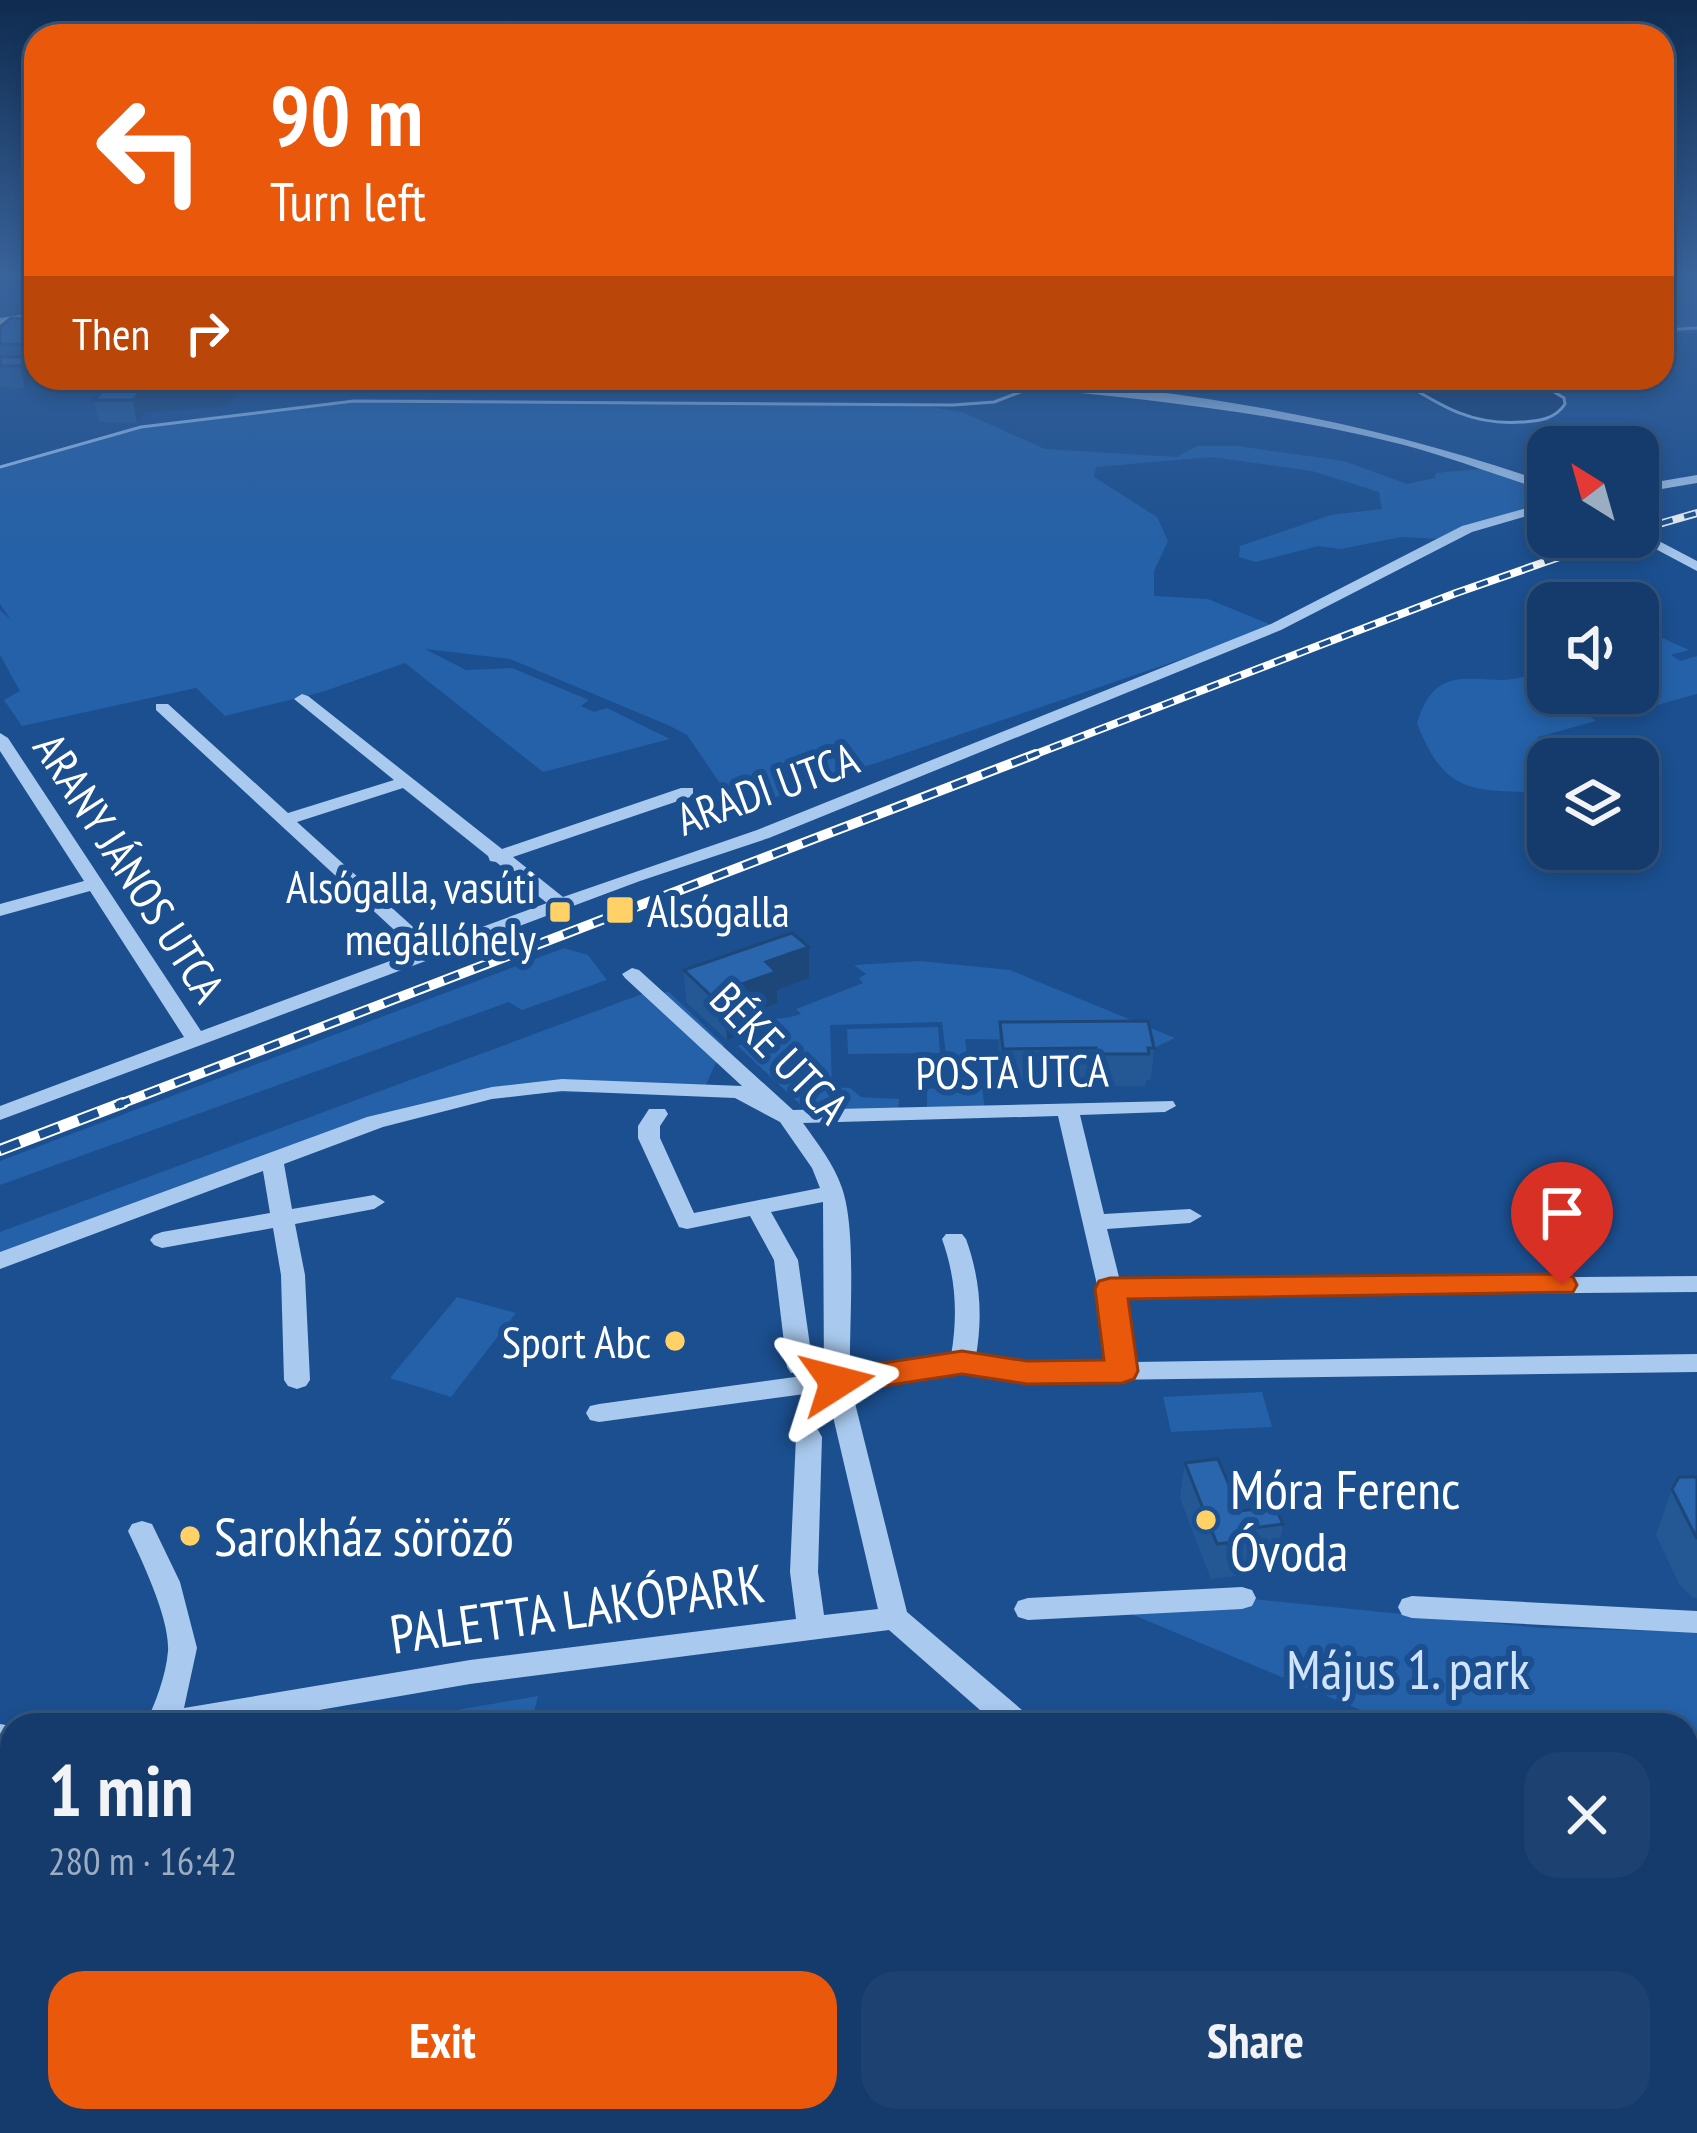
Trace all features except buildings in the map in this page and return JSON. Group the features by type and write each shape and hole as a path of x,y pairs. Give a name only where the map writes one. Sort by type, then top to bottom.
{"street":[{"path":"1070,390 1360,431 1458,455 1527,480"},
{"path":"1659,485 1697,478"},
{"name":"ARADI UTCA","path":"0,1113 560,904 763,834 1276,627 1468,529 1527,512"},
{"path":"1659,546 1697,567"},
{"path":"302,699 560,904"},
{"path":"162,707 430,953"},
{"name":"ARANY JÁNOS UTCA","path":"1,741 195,1038"},
{"path":"287,819 402,783"},
{"path":"496,857 687,792"},
{"path":"0,910 95,884"},
{"name":"BÉKE UTCA","path":"632,974 788,1117 815,1155 833,1192 837,1382 894,1618"},
{"path":"0,1261 423,1107 562,1085 739,1092 788,1117"},
{"name":"POSTA UTCA","path":"788,1117 1165,1106"},
{"path":"1068,1112 1110,1289 1122,1371"},
{"path":"658,1114 649,1138 687,1222 833,1192"},
{"path":"272,1160 293,1275 297,1379"},
{"path":"162,1240 374,1202"},
{"path":"757,1207 786,1261 800,1366"},
{"path":"1092,1222 1190,1216"},
{"path":"954,1239 968,1274 970,1320 962,1363"},
{"path":"1110,1289 1697,1284"},
{"path":"599,1413 962,1363 1027,1372 1697,1363"},
{"path":"809,1437 804,1572 811,1628"},
{"name":"PALETTA LAKÓPARK","path":"142,1531 166,1582 183,1648 165,1713"},
{"path":"1028,1609 1242,1598"},
{"path":"1412,1606 1697,1622"},
{"path":"894,1618 1004,1713"},
{"name":"PALETTA LAKÓPARK","path":"281,1713 894,1618"},
{"path":"578,2133 616,2133"}],"green space":[{"path":"354,401 919,405 962,412 1045,449 1177,457 1197,446 1237,446 1344,461 1407,484 1435,478 1436,473 1490,468 1527,480 1527,513 1444,539 1401,537 1341,549 1318,546 1256,562 1239,557 1240,546 1331,515 1382,509 1379,492 1312,471 1212,457 1096,467 1094,477 1157,517 1168,541 1154,571 1154,596 1208,599 1276,627 738,810 687,735 670,726 510,659 425,649 466,670 512,668 589,700 581,706 594,712 607,708 670,739 543,772 405,663 322,692 225,716 196,688 22,726 4,700 20,691 0,655 0,610 11,620 0,604 0,467 141,427"},
{"path":"1659,636 1689,650 1671,655 1680,661 1697,656 1697,694 1659,705"},
{"path":"1527,676 1527,714 1586,714 1596,721 1527,738 1527,792 1483,789 1452,777 1428,748 1417,723 1431,695 1448,682"},
{"path":"564,948 588,955 607,980 522,1010 509,1002 0,1185 0,1161"},
{"path":"920,961 1010,970 1175,1038 1152,1049 1120,1041 965,1039 971,1086 982,1086 985,1111 927,1109 927,1089 950,1087 942,1022 830,1025 832,1087 850,1088 861,1097 899,1099 898,1112 804,1108 738,1046 765,1035 753,1022 801,1014 796,1009 863,983 859,978 866,974 854,965"},
{"path":"669,992 724,1045 703,1091 516,1093 375,1122 0,1266 0,1232 642,994"},
{"path":"938,1027 940,1053 848,1054 847,1029"},
{"path":"457,1297 516,1313 451,1397 390,1378"},
{"path":"1262,1392 1272,1427 1171,1432 1163,1397"},
{"name":"Május 1. park","path":"1242,1598 1542,1628 1697,1632 1697,1713 1366,1713 1100,1601"},
{"path":"538,1696 534,1713 440,1713"}],"shaded area":[{"path":"1417,390 1551,390 1565,404 1541,420 1503,422 1470,417"}],"waterway":[{"path":"0,467 141,427 354,401 953,405 994,402 1025,390"}],"railway":[{"path":"1659,524 1697,513"},
{"path":"1028,757 1557,558"},
{"path":"115,1106 1036,754"},
{"path":"0,1150 123,1103"}],"place":[{"name":"Alsógalla","path":"620,910"},
{"name":"Alsógalla, vasúti megállóhely","path":"560,912"},
{"name":"Sport Abc","path":"675,1341"},
{"name":"Móra Ferenc Óvoda","path":"1206,1520"},
{"name":"Sarokház söröző","path":"190,1536"}],"route":[{"path":"837,1382 962,1363 1027,1372 1122,1371 1110,1289 1562,1285"}]}
